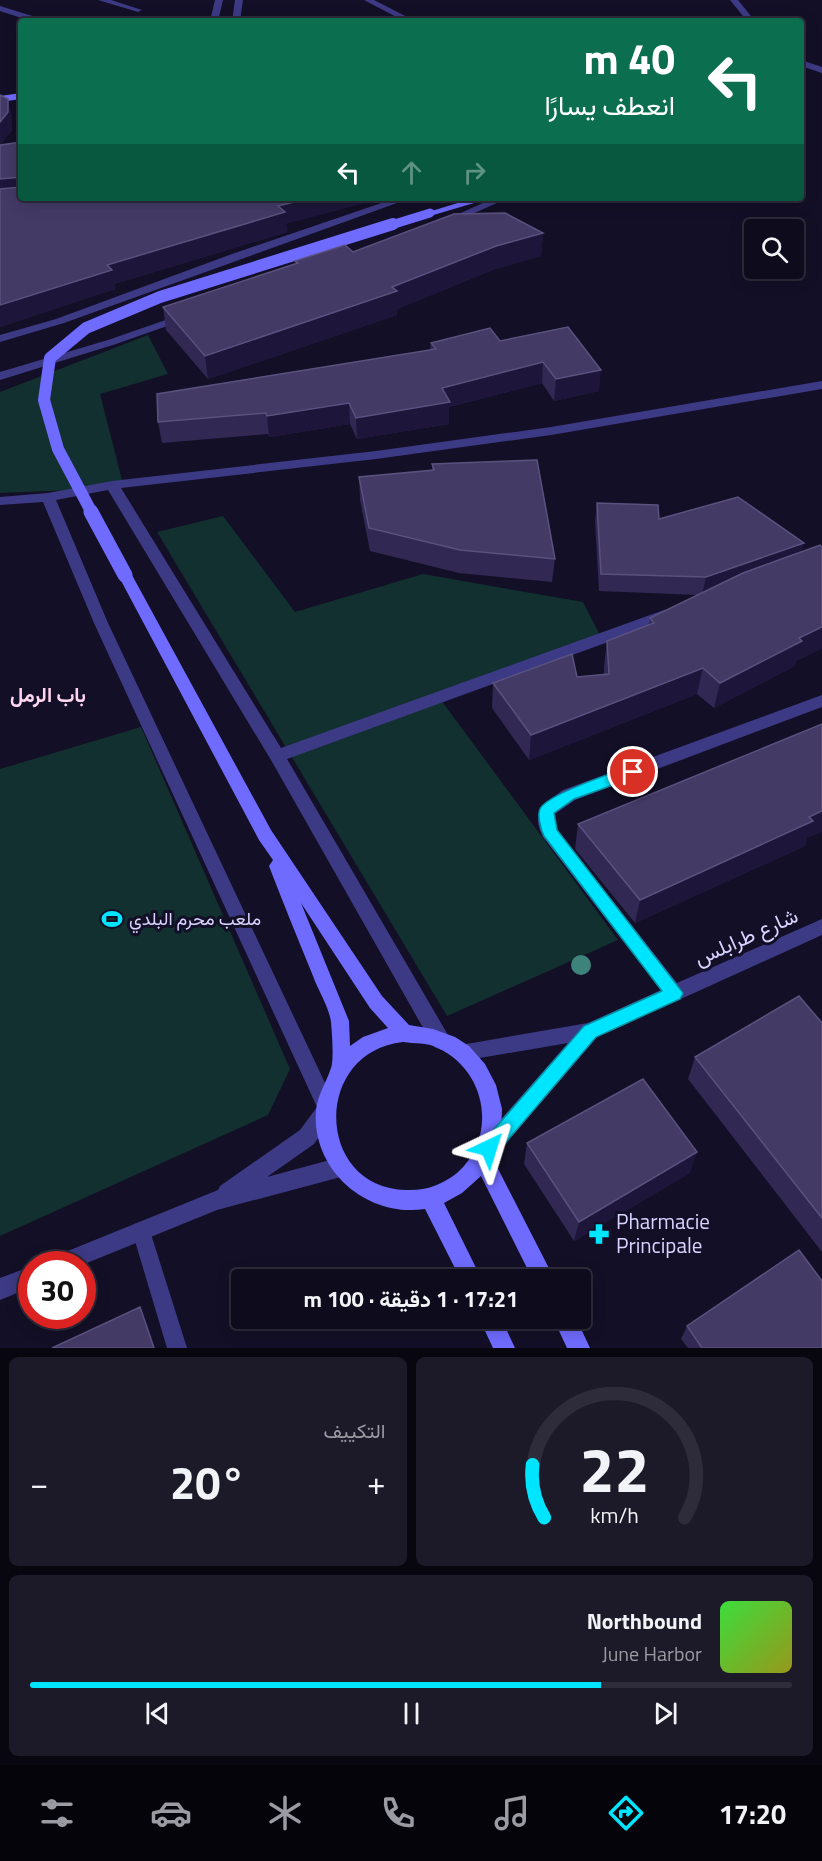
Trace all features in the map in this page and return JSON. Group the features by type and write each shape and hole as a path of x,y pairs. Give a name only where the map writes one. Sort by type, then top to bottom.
{"street":[{"path":"102,0 138,10"},
{"path":"215,18 219,0"},
{"path":"236,18 239,0"},
{"path":"368,0 405,18"},
{"path":"734,0 749,18"},
{"path":"0,8 30,18"},
{"path":"804,64 822,70"},
{"path":"0,99 18,98"},
{"path":"0,339 60,321 236,256 397,201"},
{"path":"430,213 452,201"},
{"path":"406,1035 376,1002 265,835 58,449 44,400 50,358 86,328 159,297 475,201"},
{"path":"438,225 496,201"},
{"path":"0,376 112,342 191,314"},
{"path":"0,501 48,497 112,485 376,455 551,431 822,385"},
{"path":"112,485 277,756 441,1041"},
{"path":"48,497 101,623 324,1108 325,1131 331,1150 341,1167 359,1183 381,1194 404,1198 429,1197 450,1189 468,1176 486,1154 495,1122 492,1095 481,1071 462,1052 441,1041 423,1036 406,1035 381,1040 359,1051 341,1067 330,1084 324,1108 307,1137 217,1200"},
{"path":"277,756 687,607"},
{"path":"674,993 549,832 546,811 569,795 822,701"},
{"path":"265,835 340,1021 341,1067"},
{"name":"شارع طرابلس","path":"462,1052 590,1031 822,927"},
{"name":"شارع طرابلس","path":"486,1154 590,1031"},
{"path":"486,1154 539,1269"},
{"path":"92,1251 217,1200 341,1167"},
{"path":"429,1197 449,1231 467,1269"},
{"path":"0,1289 18,1282"},
{"path":"495,1329 504,1348"},
{"path":"570,1329 579,1348"}],"lane":[{"path":"141,1231 177,1348"}],"green space":[{"path":"148,335 168,374 100,394 124,488 0,493 0,392"},
{"path":"223,516 295,612 423,574 583,602 604,643 441,700 618,940 447,1016 157,532"},
{"name":"ملعب محرم البلدي","path":"141,727 290,1069 268,1115 0,1236 0,769"}],"building":[{"path":"0,95 8,99 8,112 0,122"},
{"path":"18,142 18,177 0,179 0,145"},
{"path":"18,187 18,201 298,201 278,206 285,212 107,265 112,270 0,305 0,189"},
{"path":"505,213 543,233 496,246 392,287 397,291 205,356 163,307 298,263 295,261 345,245 353,252 454,214"},
{"path":"568,327 601,370 556,379 543,362 442,388 450,402 356,418 349,403 267,416 266,413 158,422 157,394 436,349 431,343 490,328 500,341"},
{"path":"537,460 555,559 460,550 369,528 359,477 434,470 432,464"},
{"path":"738,497 804,543 706,577 601,574 597,503 658,505 659,519"},
{"path":"820,545 822,547 822,627 799,638 802,641 720,683 703,668 531,735 493,683 572,654 577,677 609,674 607,641 654,623 650,618 743,573"},
{"path":"822,724 822,811 809,817 813,821 640,900 578,824"},
{"path":"799,996 822,1023 822,1218 695,1057"},
{"path":"643,1079 697,1152 579,1222 527,1143"},
{"path":"799,1250 822,1281 822,1348 702,1348 687,1326"},
{"path":"140,1307 154,1348 52,1348"}],"place":[{"name":"ملعب محرم البلدي","path":"112,919"},
{"name":"Pharmacie Principale","path":"599,1234"}],"district":[{"name":"باب الرمل","path":"48,695"}],"route":[{"path":"489,1148 590,1031 674,993 549,832 546,811 569,795 633,772"}]}
